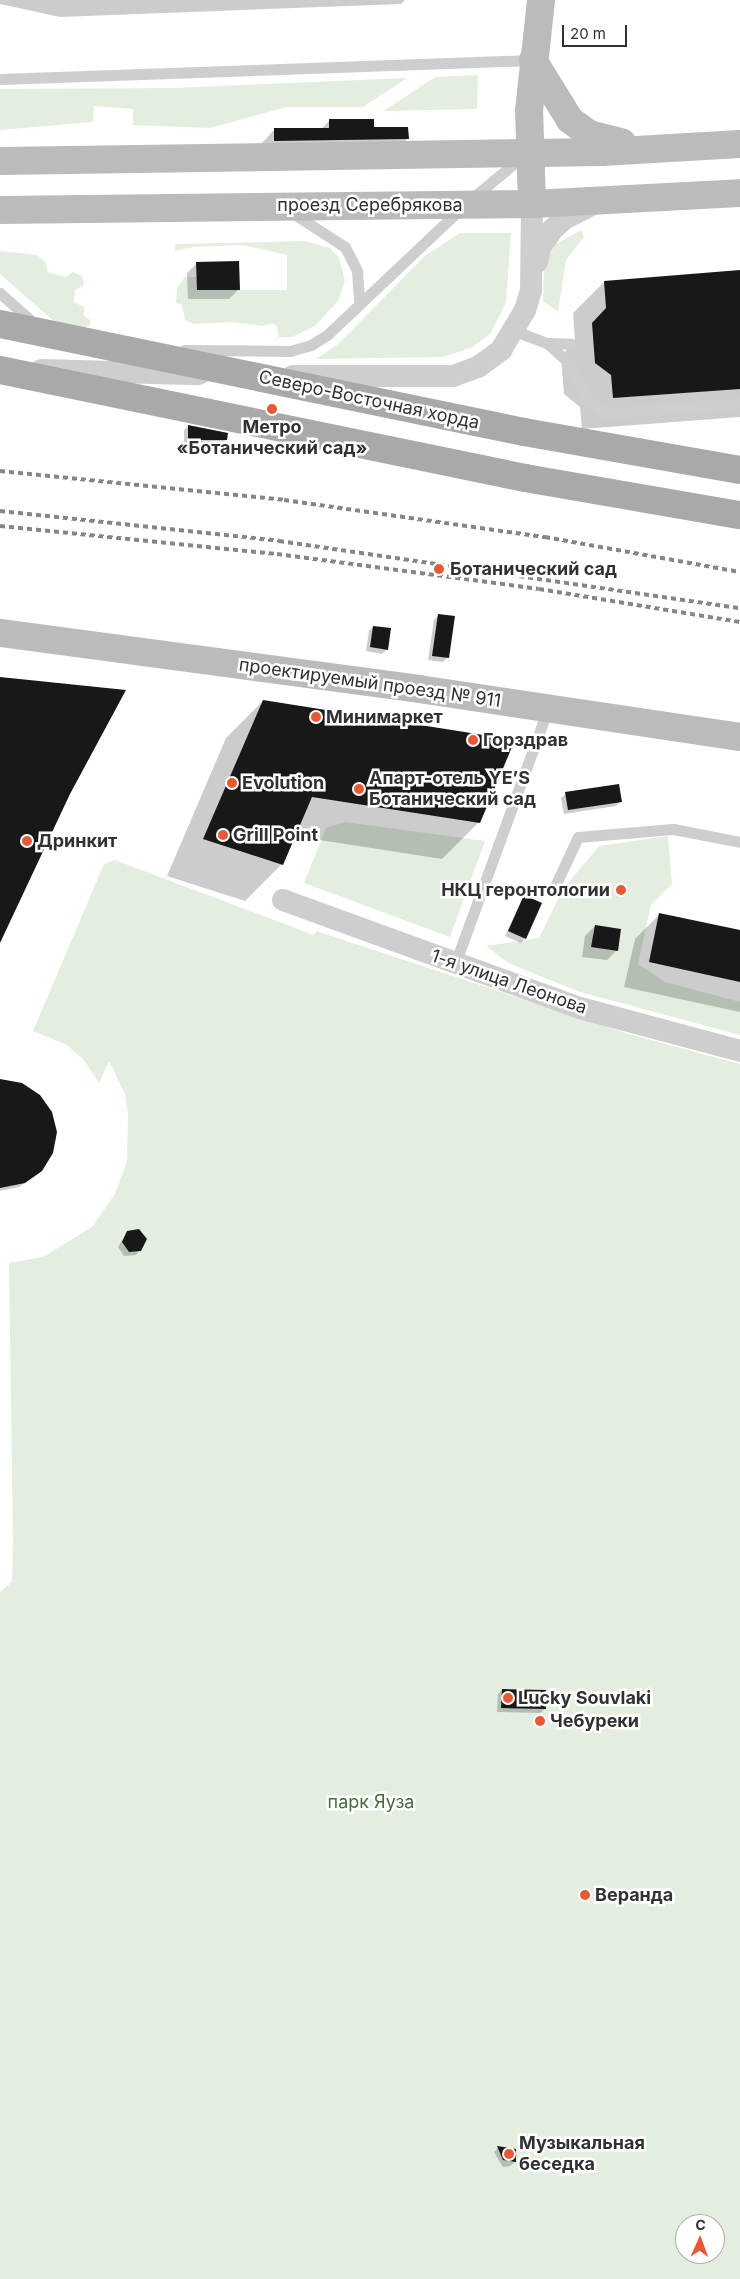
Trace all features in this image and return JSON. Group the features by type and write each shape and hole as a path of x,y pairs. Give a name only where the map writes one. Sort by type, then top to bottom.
{"main road":[{"path":"532,204 529,152 533,60 541,0"},
{"path":"533,60 562,109 589,134 662,148"},
{"path":"0,161 529,152 740,144"},
{"name":"проезд Серебрякова","path":"0,210 532,204 740,193"},
{"name":"Северо-Восточная хорда","path":"0,324 524,432 740,470"},
{"path":"0,370 525,478 740,515"},
{"name":"проектируемый проезд № 911","path":"0,633 548,708 740,737"}],"street":[{"path":"0,370 304,376 452,376 486,362 501,350 515,330 531,290 540,248 564,219 602,201"},
{"path":"531,290 532,204"},
{"name":"1-я улица Леонова","path":"283,900 580,1008 740,1050"}],"lane":[{"path":"0,79 533,60"},
{"path":"0,293 42,331 64,344 164,350 290,351 311,345 327,335 359,302 464,205 529,152"},
{"path":"279,206 321,229 345,247 357,271 359,302"},
{"path":"515,330 547,343 571,344"},
{"path":"547,343 567,361 588,400 600,410 612,413 740,403"},
{"path":"455,964 548,708"},
{"path":"556,886 578,837 672,829 740,842"}],"green space":[{"path":"478,75 477,109 384,111 435,77"},
{"path":"407,78 363,107 287,107 210,128 133,125 133,109 94,106 93,122 0,130 0,89 174,88"},
{"path":"581,230 584,237 566,260 558,312 543,301 544,264 556,244"},
{"path":"460,233 511,233 506,303 490,334 471,348 443,357 316,359 338,344 426,255"},
{"path":"305,241 330,248 339,258 345,281 338,301 315,326 292,337 278,337 277,326 273,323 264,326 232,322 195,324 185,320 182,305 176,303 177,288 185,277 197,277 197,290 287,290 287,255 243,245 193,247 175,251 175,244"},
{"path":"0,251 37,255 45,261 48,272 66,277 73,272 82,276 84,285 75,290 74,302 84,307 84,316 90,320 90,325 84,328 57,324 0,274"},
{"path":"345,822 485,841 450,937 304,883 326,828"},
{"path":"668,836 672,884 651,905 638,964 665,982 740,1002 740,1035 580,992 508,963 486,946 539,938 563,889 599,846"},
{"name":"парк Яуза","path":"115,860 314,935 316,931 629,1034 740,1064 740,2279 0,2279 0,1592 12,1582 13,1544 9,1263 43,1257 92,1227 115,1194 127,1161 128,1115 125,1094 109,1061 99,1083 83,1059 67,1045 33,1031 104,864"}],"building":[{"path":"329,119 374,119 374,127 408,127 409,139 274,141 274,128 329,128"},
{"path":"239,261 240,290 197,290 196,262"},
{"path":"740,270 740,389 613,398 611,375 595,363 592,323 606,308 604,281"},
{"path":"188,425 228,433 227,440 188,440"},
{"path":"438,614 455,616 449,658 432,656"},
{"path":"373,626 391,628 388,650 370,647"},
{"path":"0,677 126,690 70,794 0,943"},
{"name":"Апарт-отель YE’S Ботанический сад","path":"263,700 515,740 480,823 312,797 283,865 203,839"},
{"path":"619,784 622,802 568,810 565,792"},
{"path":"524,895 542,903 526,939 508,931"},
{"path":"659,913 740,930 740,982 649,962"},
{"path":"595,925 621,929 618,951 591,947"},
{"path":"0,1079 22,1083 40,1095 52,1112 57,1132 53,1153 42,1171 25,1183 0,1188"},
{"path":"139,1229 147,1239 141,1251 129,1252 122,1242 127,1231"},
{"path":"502,1689 546,1690 546,1709 501,1708"},
{"name":"Музыкальная беседка","path":"497,2146 516,2149 516,2162 503,2160"}],"railway":[{"path":"0,471 284,500 545,537 740,572"},
{"path":"0,511 279,541 740,608"},
{"path":"0,526 277,554 539,589 740,622"}],"place":[{"name":"Метро «Ботанический сад»","path":"272,409"},
{"name":"Ботанический сад","path":"439,569"},
{"name":"Минимаркет","path":"316,717"},
{"name":"Горздрав","path":"473,740"},
{"name":"Evolution","path":"232,783"},
{"name":"Апарт-отель YE’S Ботанический сад","path":"359,789"},
{"name":"Grill Point","path":"223,835"},
{"name":"Дринкит","path":"27,841"},
{"name":"НКЦ геронтологии","path":"621,890"},
{"name":"Lucky Souvlaki","path":"508,1698"},
{"name":"Чебуреки","path":"540,1721"},
{"name":"Веранда","path":"585,1895"},
{"name":"Музыкальная беседка","path":"509,2154"}]}
